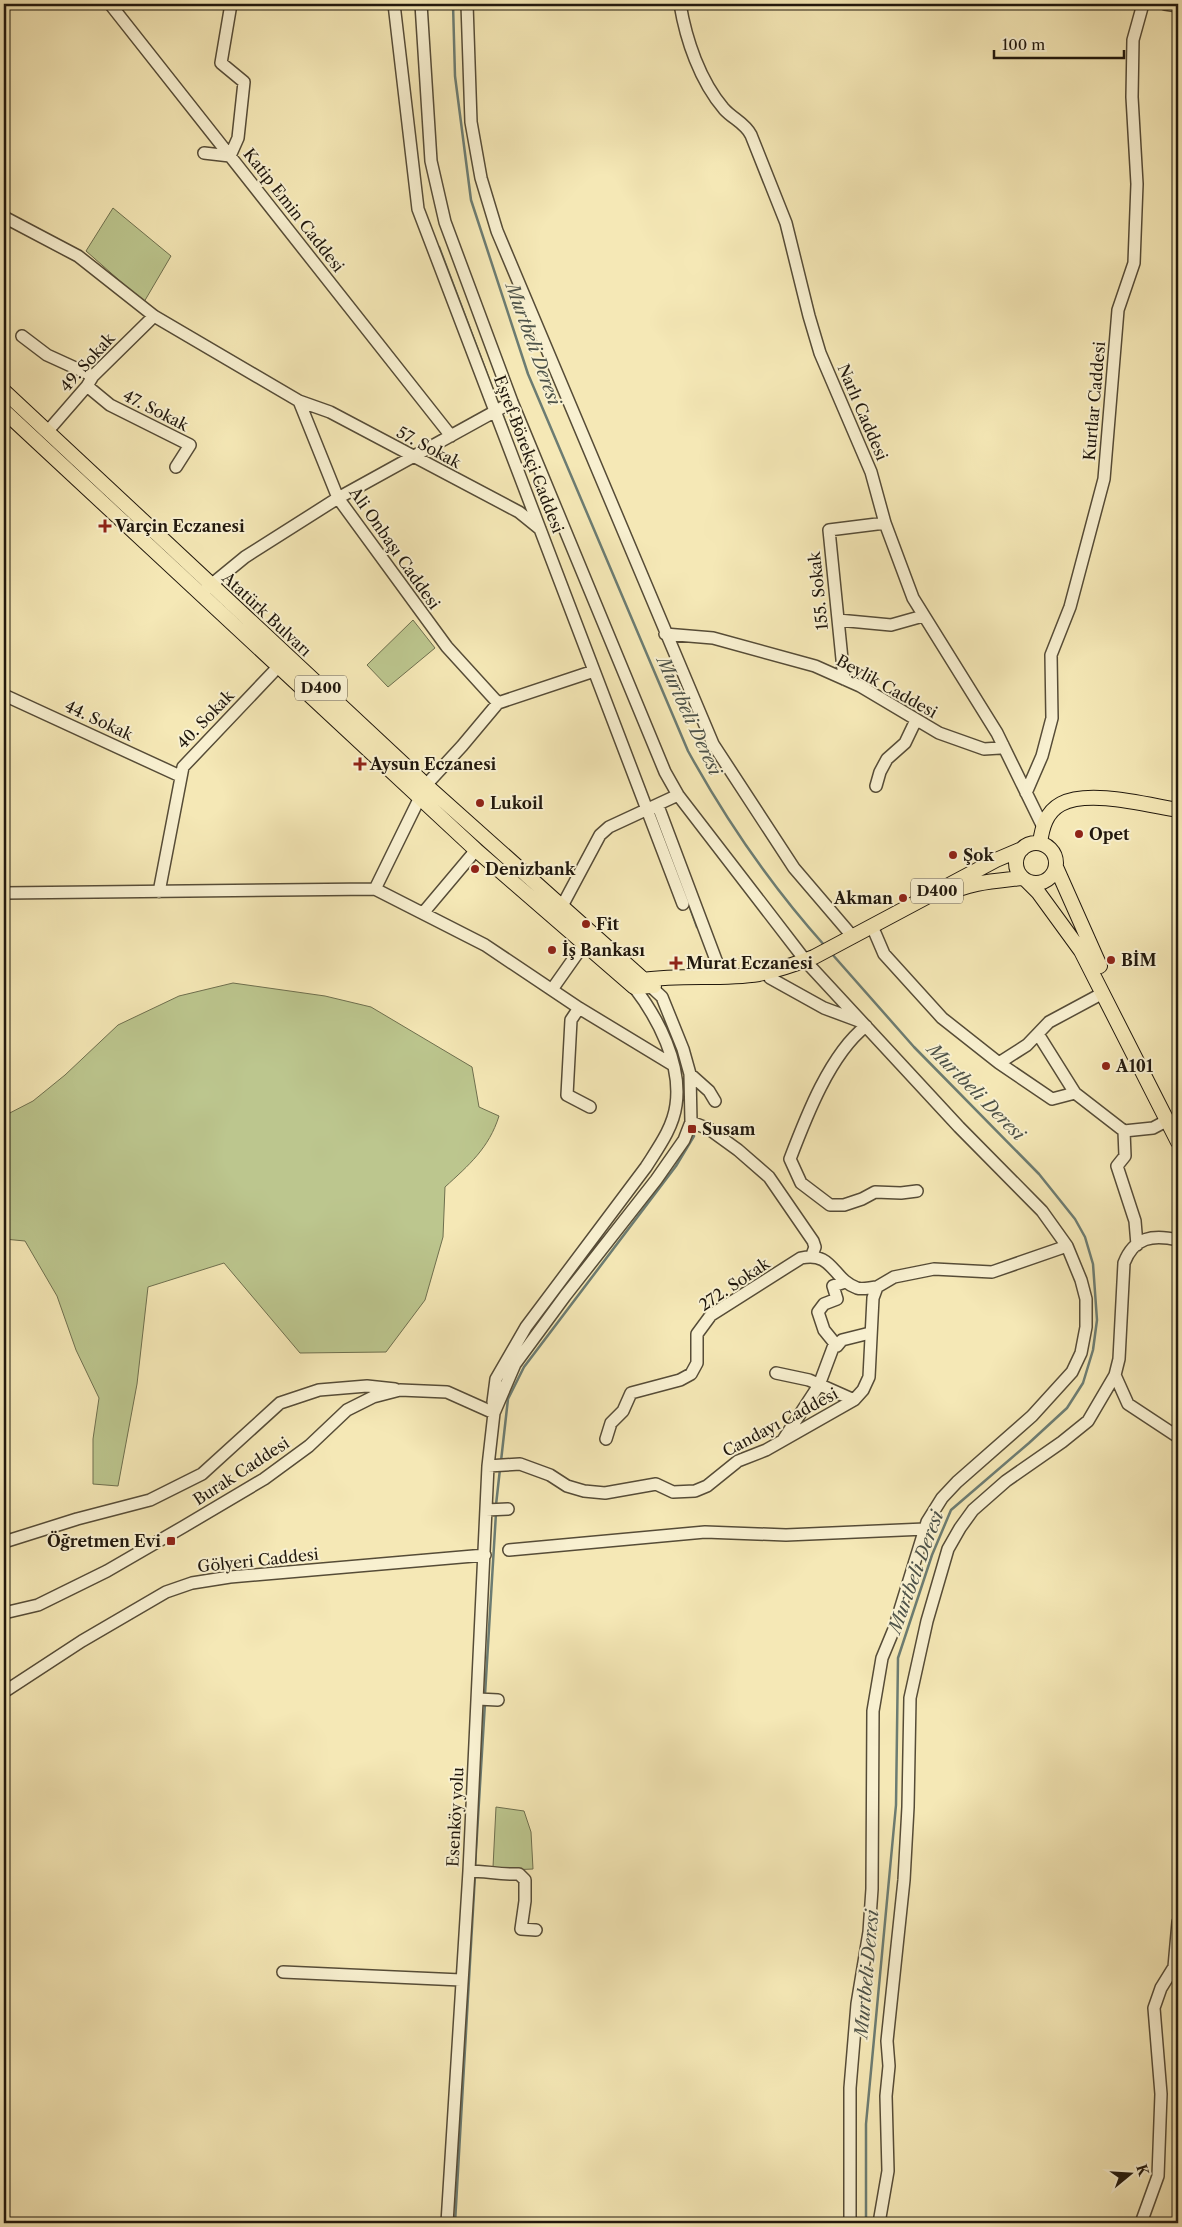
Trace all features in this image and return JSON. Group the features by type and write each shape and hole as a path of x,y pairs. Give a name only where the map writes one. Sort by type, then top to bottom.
{"main road":[{"name":"Atatürk Bulvarı","path":"4,391 205,590 278,667 561,908 643,984"},
{"name":"Atatürk Bulvarı","path":"4,411 205,590 423,791 476,850 584,944 643,984"},
{"path":"1178,810 1095,798 1069,801 1060,805 1049,816 1043,827 1040,843 1046,845 1054,854 1056,867 1091,948 1173,1120 1178,1142"},
{"name":"D400","path":"643,984 740,982 770,978 812,961 856,939 996,860 1033,843 1040,843"},
{"path":"1022,849 1016,860 1018,873 1038,892 1081,951 1102,993 1173,1120"},
{"name":"D400","path":"856,939 875,933 954,891 987,882 1025,879 1033,883 1045,881 1050,878 1056,867"},
{"name":"D400","path":"643,984 662,977 758,974 812,961"},
{"path":"643,984 643,999"}],"street":[{"name":"Katip Emin Caddesi","path":"110,4 451,436"},
{"path":"204,153 230,156 238,138 244,82 221,63 232,4"},
{"name":"Eşref Börekçi Caddesi","path":"394,4 418,209 502,408 540,529 594,671 722,976"},
{"path":"420,4 431,161 439,202 502,408 664,772 678,795 866,1026 959,1127 1028,1194 1055,1226 1068,1246 1086,1299 1086,1326 1081,1353 1072,1372 1032,1416 957,1482 942,1498 924,1529 894,1629 882,1658 873,1711 872,1889 868,1932 857,2004 850,2088 850,2223"},
{"path":"467,4 472,122 481,178 497,231 625,532 665,634 712,744 794,868 856,939"},
{"name":"Narlı Caddesi","path":"680,4 689,44 709,85 724,109 747,128 786,223 820,352 871,472 885,523 913,598 988,718 1043,827"},
{"name":"Kurtlar Caddesi","path":"1026,793 1042,756 1052,718 1051,655 1070,607 1104,479 1118,310 1134,264 1137,184 1132,97 1133,40 1143,4"},
{"path":"1165,4 1178,6"},
{"path":"4,217 78,256 154,316 299,401"},
{"name":"49. Sokak","path":"47,432 87,386 93,376 154,316"},
{"path":"22,336 47,354 93,376"},
{"name":"47. Sokak","path":"87,386 110,405 190,445 176,467"},
{"name":"57. Sokak","path":"299,401 330,412 412,458 519,512 540,529"},
{"name":"Ali Onbaşı Caddesi","path":"299,401 338,498 447,647 498,702"},
{"path":"205,590 245,556 338,498 502,408"},
{"name":"155. Sokak","path":"844,679 829,530 885,523"},
{"path":"838,620 891,625 923,616"},
{"name":"Beylik Caddesi","path":"665,634 713,638 815,666 844,679 939,733 984,749 1000,748 1003,745"},
{"name":"40. Sokak","path":"159,892 182,767 278,667"},
{"path":"375,889 423,791 498,702 594,671"},
{"name":"44. Sokak","path":"4,695 180,776"},
{"path":"876,786 880,772 887,759 905,743 916,720"},
{"path":"561,908 600,835 609,827 678,795"},
{"name":"Eşref Börekçi Caddesi","path":"652,808 683,904"},
{"path":"423,913 476,850"},
{"path":"4,893 116,890 159,892 375,889 485,945 518,968 553,988 579,1008 673,1064"},
{"path":"875,933 884,954 942,1018 999,1064 1052,1099 1074,1093"},
{"path":"553,988 584,944"},
{"path":"770,978 824,1008 854,1018 866,1026"},
{"path":"494,1414 501,1392 515,1364 565,1296 656,1180 684,1140 691,1122 690,1074 670,1013 662,997 643,984"},
{"path":"999,1064 1027,1045 1049,1022 1102,993"},
{"path":"494,1414 492,1396 508,1356 526,1327 562,1282 664,1139 676,1106 677,1089 673,1064 665,1040 643,999"},
{"path":"579,1008 571,1020 568,1095 590,1107"},
{"path":"866,1026 852,1037 842,1050 808,1114 790,1159 801,1183 830,1205 852,1202 875,1192 901,1193 917,1191"},
{"path":"1038,1034 1074,1093 1124,1131 1153,1128 1173,1120"},
{"path":"690,1074 709,1091 715,1101"},
{"path":"691,1122 709,1129 769,1177 813,1241 815,1247 812,1255 822,1257 845,1282 859,1289 877,1286 894,1277 934,1269 992,1272 1068,1246"},
{"path":"1124,1131 1125,1156 1118,1166 1135,1222 1136,1245"},
{"path":"879,2223 888,2171 886,2096 889,2066 886,2041 904,1880 908,1807 910,1698 926,1621 948,1549 973,1510 1006,1481 1062,1442 1088,1421 1115,1375 1119,1359 1124,1263 1129,1250 1149,1237 1167,1237 1178,1240"},
{"name":"272. Sokak","path":"606,1439 611,1423 623,1411 631,1393 680,1380 691,1374 697,1364 697,1334 711,1315 801,1258 812,1255"},
{"path":"834,1345 824,1330 818,1312 824,1304 837,1299 833,1286 845,1282"},
{"name":"Candayı Caddesi","path":"496,1466 520,1464 533,1468 567,1486 584,1491 605,1493 656,1484 673,1492 695,1491 708,1486 738,1461 752,1457 854,1400 863,1390 868,1377 873,1298 877,1286"},
{"path":"834,1345 837,1346 842,1340 870,1333"},
{"path":"783,1440 820,1385 834,1345"},
{"path":"776,1372 809,1380 854,1400"},
{"path":"1115,1375 1128,1404 1178,1437"},
{"path":"4,1542 77,1519 150,1500 202,1474 280,1403 329,1389 367,1386 400,1390"},
{"name":"Burak Caddesi","path":"4,1613 38,1605 107,1571 264,1479 309,1446 347,1410 373,1397 400,1390 447,1392 494,1414"},
{"name":"Esenköy yolu","path":"448,2223 461,1980 473,1871 486,1699 485,1555 497,1509 494,1414"},
{"path":"509,1550 705,1532 786,1535 924,1529"},
{"name":"Gölyeri Caddesi","path":"4,1692 82,1640 135,1609 166,1592 192,1583 230,1577 485,1555"},
{"path":"473,1871 503,1875 520,1874 525,1880 525,1901 521,1930 536,1930"},
{"path":"1141,2223 1158,2176 1160,2094 1154,2008 1161,1988 1174,1967 1178,1922"},
{"path":"283,1972 461,1980"}],"green space":[{"path":"113,208 171,256 144,302 86,251"},
{"path":"413,620 435,648 388,687 367,665"},
{"path":"233,983 325,996 371,1007 472,1067 479,1107 499,1116 484,1147 445,1187 443,1237 425,1300 386,1352 300,1353 224,1263 148,1287 137,1384 118,1486 93,1484 93,1439 99,1398 76,1350 57,1296 25,1241 4,1239 4,1116 33,1101 65,1075 118,1025 179,996"},
{"path":"496,1807 524,1811 531,1832 533,1869 510,1870 493,1867"}],"waterway":[{"name":"Murtbeli Deresi","path":"453,4 455,76 471,200 528,374 688,751 718,802 768,877 825,946"},
{"path":"439,247 499,406"},
{"path":"501,411 508,429"},
{"path":"688,902 697,927"},
{"name":"Murtbeli Deresi","path":"832,954 914,1047 1039,1174 1075,1219 1085,1237 1093,1264 1097,1320 1093,1350 1083,1383 1067,1408 951,1510 932,1555 898,1658 896,1805 866,2124 866,2223"},
{"path":"501,1461 508,1399 524,1367 676,1166 694,1136"},
{"path":"496,1505 500,1469"},
{"path":"485,1695 496,1513"},
{"path":"475,1867 485,1703"},
{"path":"455,2223 475,1875"}],"place":[{"name":"Varçin Eczanesi","path":"105,526"},
{"name":"Aysun Eczanesi","path":"360,764"},
{"name":"Lukoil","path":"480,803"},
{"name":"Opet","path":"1079,834"},
{"name":"Şok","path":"953,855"},
{"name":"Denizbank","path":"475,869"},
{"name":"Akman","path":"903,898"},
{"name":"Fit","path":"586,924"},
{"name":"İş Bankası","path":"552,950"},
{"name":"BİM","path":"1111,960"},
{"name":"Murat Eczanesi","path":"676,963"},
{"name":"A101","path":"1106,1066"},
{"name":"Susam","path":"692,1129"},
{"name":"Öğretmen Evi","path":"171,1541"}]}
